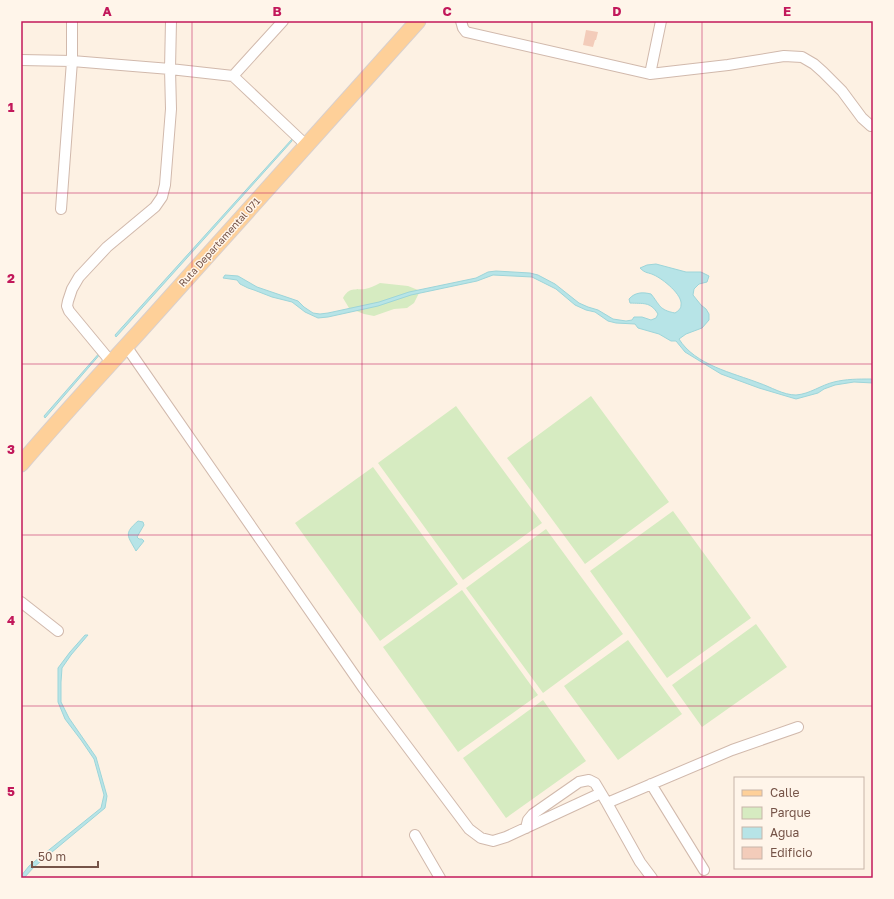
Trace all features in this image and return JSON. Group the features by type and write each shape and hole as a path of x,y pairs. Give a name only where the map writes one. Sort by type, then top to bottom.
{"main road":[{"name":"Ruta Departamental 071","path":"21,464 418,21"}],"street":[{"path":"61,209 72,61 72,21"},
{"path":"112,363 69,311 67,306 72,289 79,277 108,247 155,207 162,197 165,186 171,109 171,21"},
{"path":"233,76 283,21"},
{"path":"461,21 466,32 650,74 728,65 784,56 802,57 824,72 842,91 862,118 873,126"},
{"path":"650,74 661,21"},
{"path":"21,60 72,61 233,76 306,145"},
{"path":"126,346 364,689 469,829 481,838 493,840 506,837 601,793"},
{"path":"21,602 58,631"},
{"path":"607,803 732,750 798,727"},
{"path":"526,828 528,820 533,814 579,782 589,780 595,783 640,862 652,878"},
{"path":"651,784 704,870"},
{"path":"415,835 440,878"}],"green space":[{"path":"380,283 408,286 418,290 419,293 414,303 407,308 394,309 374,316 349,308 343,298 345,294 350,291 355,289 367,289"},
{"path":"591,396 669,502 585,564 507,458"},
{"path":"456,406 542,523 463,580 378,463"},
{"path":"373,467 458,584 380,641 295,523"},
{"path":"673,511 751,618 667,678 590,571"},
{"path":"546,529 623,634 543,693 466,588"},
{"path":"462,590 538,695 458,752 383,647"},
{"path":"756,624 787,667 702,727 672,685"},
{"path":"628,640 682,714 618,760 564,686"},
{"path":"543,700 586,761 506,818 463,758"}],"water":[{"path":"292,139 292,141 116,337 115,335"},
{"path":"656,264 686,272 701,272 709,276 707,282 699,284 694,289 693,295 706,309 709,314 709,320 702,328 686,334 679,339 686,348 704,362 726,372 791,395 806,393 829,383 843,380 871,379 873,380 873,383 854,382 835,385 818,393 796,399 759,388 721,374 685,352 676,341 671,341 659,334 638,328 635,324 608,321 595,312 575,305 556,289 532,277 493,275 477,281 411,295 378,306 318,318 305,312 292,302 272,297 248,288 240,284 237,280 223,278 225,275 238,276 257,287 298,301 313,313 320,314 379,302 409,292 476,278 488,272 530,273 538,275 555,284 579,303 598,310 613,319 626,321 632,320 634,317 642,317 651,320 656,318 658,314 649,305 642,303 630,303 629,299 639,293 651,294 663,309 670,312 675,313 680,308 681,301 672,288 658,277 645,272 640,268 647,265"},
{"path":"101,351 102,352 45,418 44,416"},
{"path":"138,521 143,522 144,525 137,537 144,541 136,551 128,535 130,529"},
{"path":"85,635 88,635 62,668 61,702 69,718 96,757 107,796 105,808 34,867 24,878 21,878 29,866 101,808 104,795 94,759 65,719 58,702 58,668"}],"building":[{"path":"586,30 598,32 593,47 583,45"}]}
